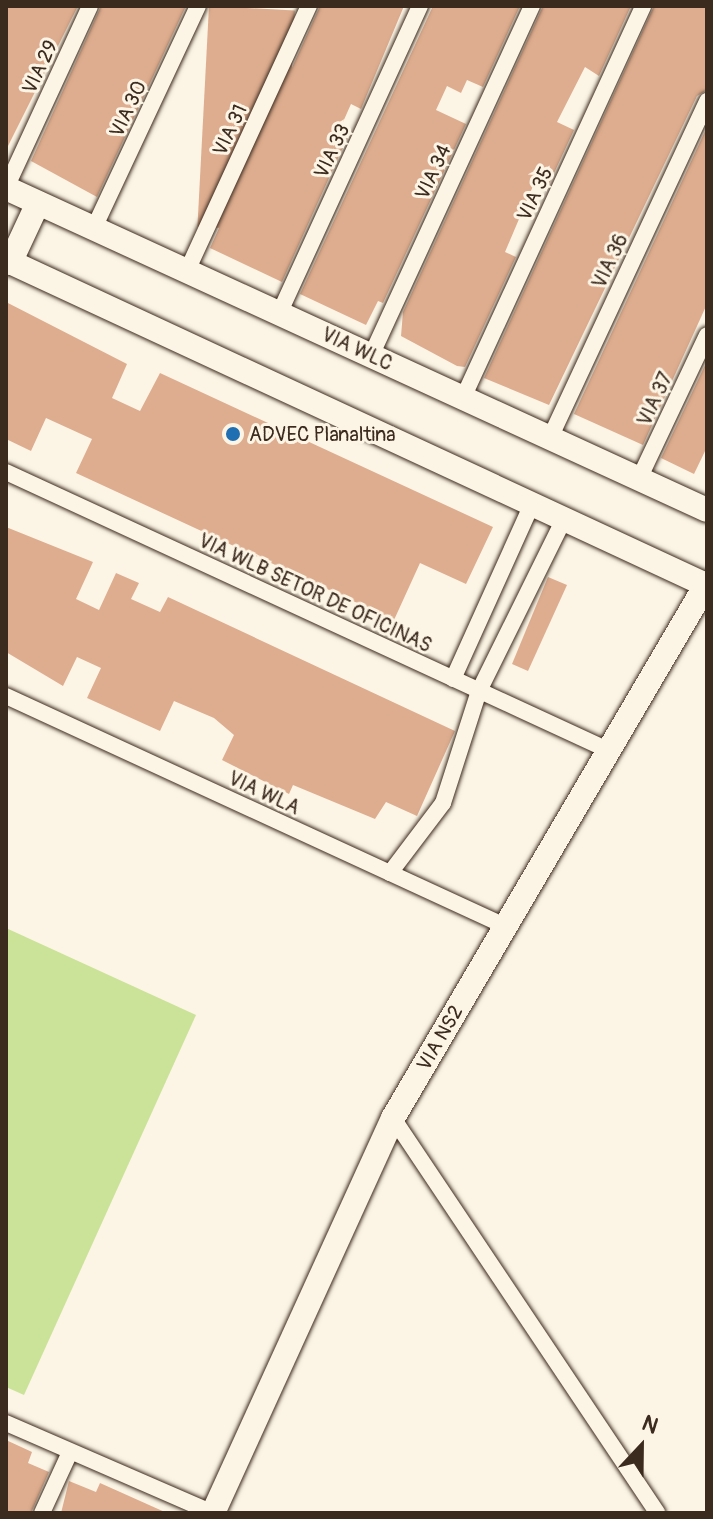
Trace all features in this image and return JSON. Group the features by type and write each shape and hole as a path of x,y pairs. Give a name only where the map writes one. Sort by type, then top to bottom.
{"street":[{"name":"VIA 29","path":"6,188 90,6"},
{"name":"VIA 30","path":"94,228 198,6"},
{"name":"VIA 31","path":"187,271 309,6"},
{"name":"VIA 33","path":"279,314 420,6"},
{"name":"VIA 34","path":"371,356 532,6"},
{"name":"VIA 35","path":"463,398 643,6"},
{"name":"VIA 36","path":"550,438 707,101"},
{"name":"VIA WLC","path":"6,188 707,510"},
{"path":"38,203 8,262 706,584"},
{"name":"VIA 37","path":"639,479 707,335"},
{"name":"VIA WLB SETOR DE OFICINAS","path":"6,472 608,750"},
{"path":"453,679 532,504"},
{"path":"390,873 443,803 479,691 564,519"},
{"name":"VIA NS2","path":"213,1513 393,1118 706,584"},
{"name":"VIA WLA","path":"6,696 505,926"},
{"path":"393,1118 657,1513"},
{"path":"6,1423 213,1513"},
{"path":"42,1513 70,1452"}],"green space":[{"path":"6,928 196,1015 24,1395 6,1387"}],"building":[{"path":"6,6 78,6 6,150"},
{"path":"101,6 186,6 97,197 31,161"},
{"path":"209,6 295,11 283,231 197,227"},
{"path":"320,6 404,6 361,109 351,104 339,131 348,136 282,282 210,248"},
{"path":"433,6 520,6 483,87 467,80 461,93 447,86 436,110 466,124 383,303 378,301 366,325 300,294"},
{"path":"543,6 631,6 599,76 585,67 557,122 574,130 549,184 536,179 505,252 516,257 465,367 457,366 401,336 403,312"},
{"path":"654,6 707,6 707,90 697,96 549,405 484,378"},
{"path":"707,127 707,304 643,445 574,414"},
{"path":"6,302 127,364 112,398 140,411 160,373 493,527 466,584 420,563 394,620 76,473 92,439 46,418 31,451 6,439"},
{"path":"707,361 707,447 694,474 661,458"},
{"path":"6,527 93,562 76,599 99,610 116,573 139,583 131,599 160,612 168,597 455,731 417,816 386,802 375,819 293,785 289,794 222,760 234,735 214,718 174,701 160,731 87,698 101,668 77,657 63,686 6,652"},
{"path":"548,577 567,585 528,671 512,664"},
{"path":"6,1440 32,1452 28,1463 49,1472 31,1513 6,1513"},
{"path":"69,1481 96,1492 100,1483 167,1513 61,1513"}],"place":[{"name":"ADVEC Planaltina","path":"233,434"}]}
